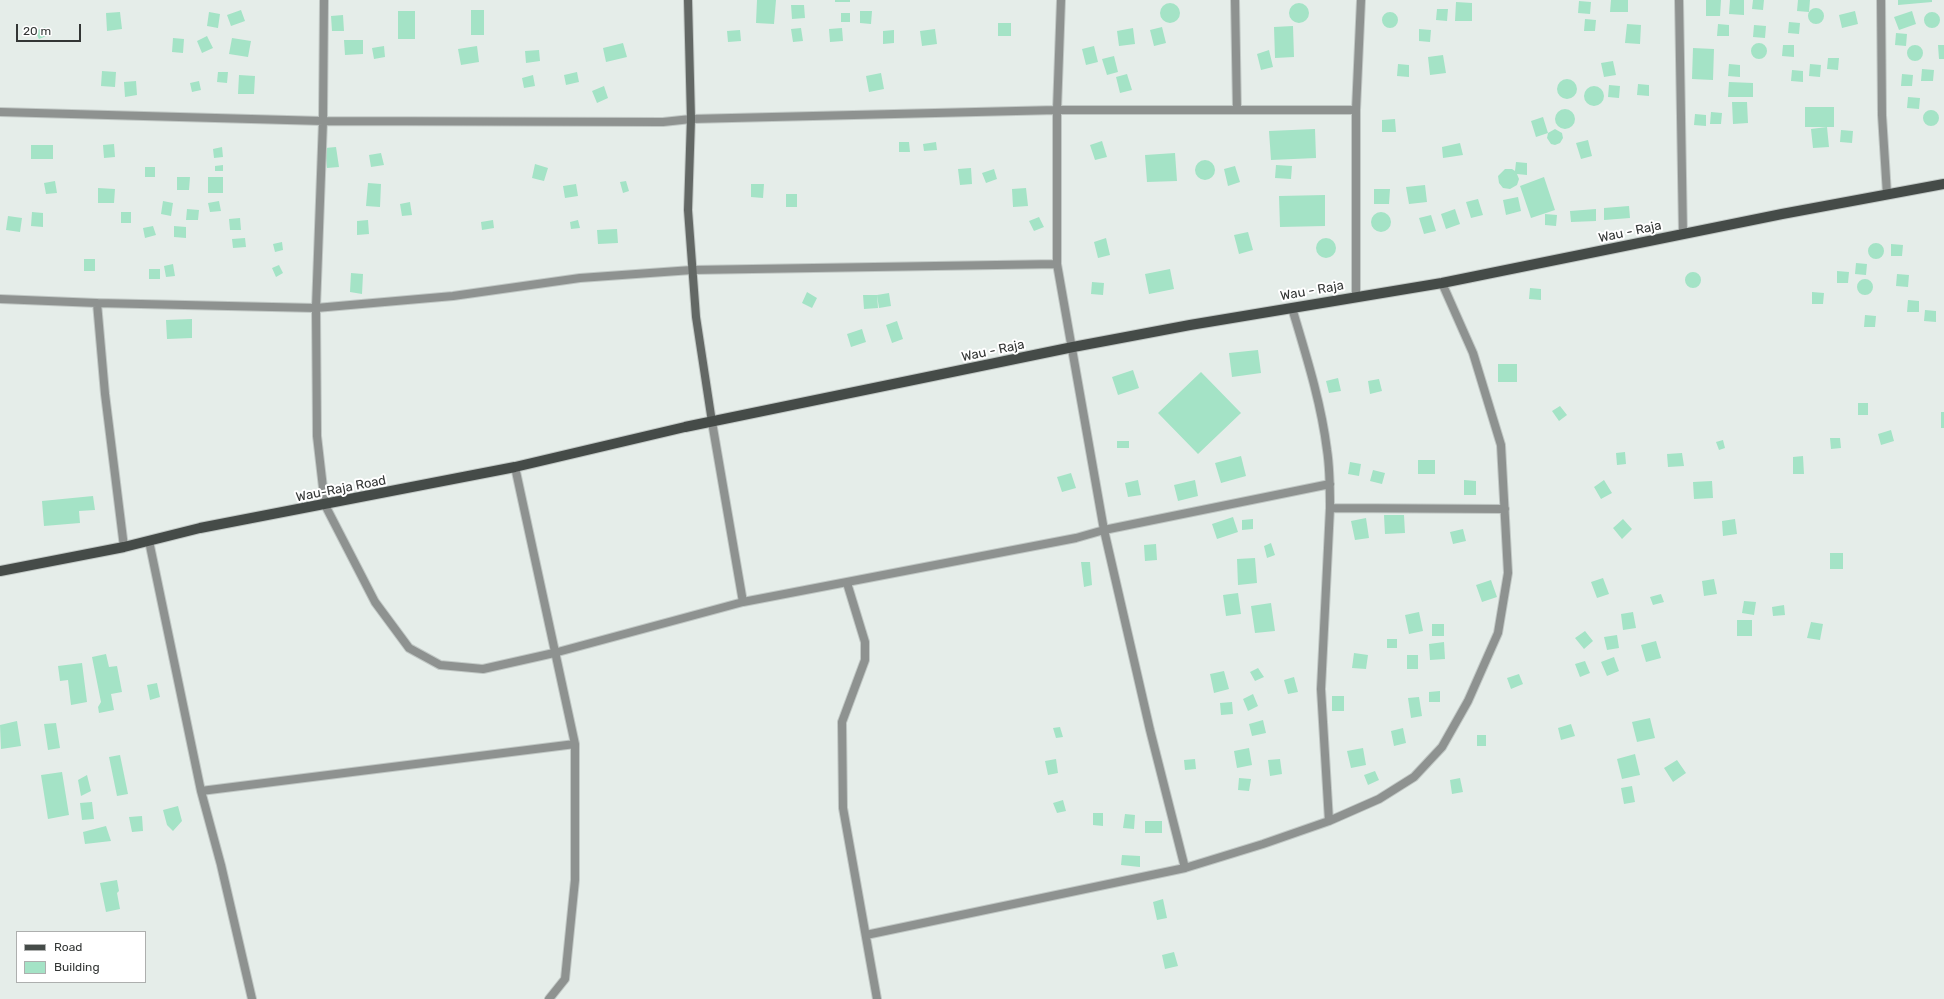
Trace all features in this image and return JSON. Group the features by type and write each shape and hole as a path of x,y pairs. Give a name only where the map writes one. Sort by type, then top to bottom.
{"main road":[{"name":"Wau - Raja","path":"685,427 1073,347 1190,325 1442,284 1683,234 1944,184"},
{"name":"Wau-Raja Road","path":"0,571 124,547 200,528 515,467 685,427"}],"street":[{"path":"324,0 323,121 316,308 317,436 324,505 375,602 409,648 440,665 483,669 554,653 744,602 1076,538 1104,530 1330,484"},
{"path":"688,0 690,119 688,210 692,270 700,350 744,602"},
{"path":"1061,0 1057,110 1057,264 1073,347 1104,530 1150,730 1185,868"},
{"path":"1235,0 1236,110"},
{"path":"1356,297 1356,110 1361,0"},
{"path":"1679,0 1683,234"},
{"path":"1881,0 1882,115 1887,194"},
{"path":"0,112 323,121 663,122 690,119 1057,110 1356,110"},
{"path":"0,299 97,303 316,308 453,296 580,278 692,270 1057,264"},
{"path":"866,935 1185,868 1263,844 1329,821 1379,799 1414,777 1442,747 1468,701 1498,633 1508,573 1501,445 1473,353 1442,284"},
{"path":"97,303 105,394 124,547"},
{"path":"1292,308 1316,393 1327,450 1330,484 1321,689 1329,821"},
{"path":"515,467 554,653 575,744 575,880 565,979 549,999"},
{"path":"1330,508 1505,509"},
{"path":"149,541 201,791 221,865 252,999"},
{"path":"847,583 866,642 865,660 842,722 843,808 877,999"},
{"path":"201,791 575,744"}],"building":[{"path":"757,0 776,0 774,24 756,23"},
{"path":"835,0 850,0 850,2 835,2"},
{"path":"1611,0 1628,0 1628,12 1610,12"},
{"path":"1706,0 1721,0 1720,16 1706,16"},
{"path":"1730,0 1744,0 1744,15 1729,14"},
{"path":"1753,0 1764,0 1763,10 1752,9"},
{"path":"1798,0 1810,0 1809,12 1797,11"},
{"path":"1898,0 1932,0 1932,2 1898,5"},
{"path":"1579,1 1591,2 1590,14 1578,13"},
{"path":"1456,2 1472,3 1472,21 1455,21"},
{"path":"1166,3 1174,3 1180,9 1180,17 1174,23 1166,23 1160,17 1160,9"},
{"path":"1295,3 1303,3 1309,9 1309,17 1303,23 1295,23 1289,17 1289,9"},
{"path":"791,5 804,5 805,18 792,19"},
{"path":"1816,8 1822,10 1824,16 1822,22 1816,24 1810,22 1808,16 1810,10"},
{"path":"1437,9 1448,9 1447,21 1436,20"},
{"path":"241,10 245,21 231,26 227,15"},
{"path":"471,10 484,10 484,35 471,35"},
{"path":"398,11 415,11 415,39 398,39"},
{"path":"860,11 872,11 871,24 860,23"},
{"path":"1855,11 1858,24 1842,28 1839,15"},
{"path":"1912,11 1916,24 1899,30 1894,17"},
{"path":"120,12 122,29 107,31 106,13"},
{"path":"209,12 220,14 218,28 207,26"},
{"path":"1390,12 1396,14 1398,20 1396,26 1390,28 1384,26 1382,20 1384,14"},
{"path":"1932,12 1938,14 1940,20 1938,26 1932,28 1926,26 1924,20 1926,14"},
{"path":"841,13 850,13 850,22 841,22"},
{"path":"343,15 344,31 332,31 331,16"},
{"path":"1585,19 1596,20 1595,31 1584,31"},
{"path":"1789,22 1800,23 1799,34 1788,33"},
{"path":"998,23 1011,23 1011,36 998,36"},
{"path":"1627,24 1641,25 1640,44 1625,43"},
{"path":"1718,24 1729,25 1729,36 1717,36"},
{"path":"1754,25 1766,26 1765,38 1753,37"},
{"path":"1293,26 1294,57 1275,58 1274,27"},
{"path":"45,27 49,35 39,39 35,31"},
{"path":"1162,27 1166,43 1154,46 1150,30"},
{"path":"801,28 803,41 793,42 791,29"},
{"path":"842,28 843,41 830,42 829,29"},
{"path":"1133,28 1135,44 1119,46 1117,31"},
{"path":"935,29 937,44 922,46 920,31"},
{"path":"1419,29 1431,30 1430,42 1419,41"},
{"path":"740,30 741,41 728,42 727,31"},
{"path":"894,30 894,43 883,44 883,31"},
{"path":"1896,33 1907,34 1906,46 1895,45"},
{"path":"207,36 213,48 202,53 197,41"},
{"path":"173,38 184,39 183,53 172,52"},
{"path":"232,38 251,41 248,57 229,54"},
{"path":"344,40 363,40 363,54 345,55"},
{"path":"623,43 627,57 606,62 603,48"},
{"path":"1759,43 1765,45 1767,51 1765,57 1759,59 1753,57 1751,51 1753,45"},
{"path":"1783,45 1794,45 1794,57 1782,56"},
{"path":"1915,45 1921,47 1923,53 1921,59 1915,61 1909,59 1907,53 1909,47"},
{"path":"1938,45 1944,45 1944,59 1939,59"},
{"path":"384,46 385,57 374,59 372,48"},
{"path":"477,46 479,62 461,65 458,49"},
{"path":"1094,46 1098,62 1086,65 1082,49"},
{"path":"1693,48 1714,49 1713,80 1692,79"},
{"path":"539,50 540,61 526,63 525,51"},
{"path":"1269,50 1273,67 1261,70 1257,54"},
{"path":"1443,55 1446,73 1430,75 1428,57"},
{"path":"1114,56 1118,72 1107,75 1102,59"},
{"path":"1828,58 1839,58 1838,70 1827,69"},
{"path":"1613,61 1616,75 1604,77 1601,63"},
{"path":"1398,64 1409,65 1409,77 1397,76"},
{"path":"1729,64 1740,65 1740,77 1728,76"},
{"path":"1810,64 1821,65 1820,77 1809,76"},
{"path":"1922,69 1934,70 1933,81 1921,81"},
{"path":"1792,70 1803,71 1803,82 1791,81"},
{"path":"102,71 116,72 115,87 101,86"},
{"path":"218,72 228,72 227,83 217,82"},
{"path":"577,72 579,82 566,85 564,75"},
{"path":"881,73 884,89 869,92 866,76"},
{"path":"1127,74 1132,90 1120,93 1116,77"},
{"path":"1902,74 1913,75 1912,86 1901,86"},
{"path":"239,75 255,76 254,94 238,94"},
{"path":"533,75 535,86 524,88 522,78"},
{"path":"1567,79 1574,82 1577,89 1574,96 1567,99 1560,96 1557,89 1560,82"},
{"path":"136,81 137,95 125,97 124,82"},
{"path":"199,81 201,90 192,92 190,83"},
{"path":"1729,82 1753,83 1753,97 1728,97"},
{"path":"1638,84 1649,85 1649,96 1637,95"},
{"path":"1609,85 1620,86 1619,98 1608,97"},
{"path":"604,86 608,98 597,103 592,91"},
{"path":"1590,86 1598,86 1604,92 1604,100 1598,106 1590,106 1584,100 1584,92"},
{"path":"1908,97 1920,98 1919,109 1907,108"},
{"path":"1732,102 1747,102 1748,123 1733,124"},
{"path":"1805,107 1834,107 1834,127 1805,127"},
{"path":"1565,109 1572,112 1575,119 1572,126 1565,129 1558,126 1555,119 1558,112"},
{"path":"1931,110 1937,112 1939,118 1937,124 1931,126 1925,124 1923,118 1925,112"},
{"path":"1711,112 1722,113 1721,124 1710,124"},
{"path":"1695,114 1706,115 1706,126 1694,125"},
{"path":"1543,117 1548,133 1536,137 1531,121"},
{"path":"1395,119 1396,132 1382,132 1382,120"},
{"path":"1827,127 1829,147 1813,148 1811,129"},
{"path":"1315,129 1316,158 1271,160 1269,131"},
{"path":"1555,129 1562,133 1563,138 1560,143 1555,145 1551,144 1547,138 1548,133"},
{"path":"1841,130 1853,131 1852,143 1840,142"},
{"path":"1588,140 1592,156 1581,159 1576,143"},
{"path":"1102,141 1107,157 1095,160 1090,145"},
{"path":"899,142 909,142 910,152 899,152"},
{"path":"936,142 937,150 924,151 923,144"},
{"path":"1460,143 1463,155 1443,158 1442,147"},
{"path":"114,144 115,157 104,158 103,145"},
{"path":"31,145 53,145 53,159 31,159"},
{"path":"222,147 223,157 214,158 213,149"},
{"path":"336,147 339,167 327,168 325,148"},
{"path":"381,153 384,165 371,167 369,155"},
{"path":"1175,153 1177,181 1147,182 1145,155"},
{"path":"1201,160 1209,160 1215,166 1215,174 1209,180 1201,180 1195,174 1195,166"},
{"path":"1516,162 1527,163 1527,175 1517,174 1519,179 1517,185 1510,189 1503,188 1499,183 1498,176 1505,169 1512,169 1515,171"},
{"path":"535,164 548,168 544,181 532,178"},
{"path":"223,165 223,171 215,171 215,166"},
{"path":"1276,165 1292,166 1291,179 1275,178"},
{"path":"1235,166 1240,182 1228,186 1224,169"},
{"path":"145,167 155,167 155,177 145,177"},
{"path":"971,168 972,184 960,185 958,169"},
{"path":"994,169 997,179 986,183 982,173"},
{"path":"177,177 190,177 189,190 177,190"},
{"path":"208,177 223,177 223,193 208,193"},
{"path":"1544,177 1555,210 1531,218 1520,186"},
{"path":"55,181 57,193 46,194 44,183"},
{"path":"626,181 629,191 623,193 620,182"},
{"path":"368,183 381,184 380,207 366,206"},
{"path":"576,184 578,196 565,198 563,186"},
{"path":"751,184 764,184 763,198 751,197"},
{"path":"1425,185 1427,202 1409,204 1406,187"},
{"path":"98,188 115,189 114,203 98,203"},
{"path":"1026,188 1028,206 1013,207 1012,189"},
{"path":"1374,189 1390,189 1389,204 1374,204"},
{"path":"786,194 797,194 797,207 786,207"},
{"path":"1325,195 1325,226 1280,227 1279,196"},
{"path":"1518,197 1521,211 1506,215 1503,200"},
{"path":"1478,199 1483,215 1471,218 1466,202"},
{"path":"163,201 173,203 171,216 161,214"},
{"path":"219,201 221,211 210,212 208,203"},
{"path":"410,202 412,215 402,216 400,204"},
{"path":"1629,206 1630,218 1604,220 1604,208"},
{"path":"187,209 199,210 198,220 186,220"},
{"path":"1455,209 1460,224 1446,229 1441,214"},
{"path":"1596,209 1596,221 1571,222 1570,211"},
{"path":"32,212 43,213 43,227 31,226"},
{"path":"121,212 131,212 131,223 121,223"},
{"path":"1381,212 1388,215 1391,222 1388,229 1381,232 1374,229 1371,222 1374,215"},
{"path":"1545,214 1557,215 1556,226 1545,225"},
{"path":"1431,215 1436,231 1424,234 1419,218"},
{"path":"8,216 22,218 20,232 6,230"},
{"path":"1039,217 1044,227 1034,231 1029,221"},
{"path":"240,218 241,230 230,230 229,219"},
{"path":"368,220 369,234 357,235 357,221"},
{"path":"493,220 494,228 482,230 481,222"},
{"path":"578,220 580,228 571,229 570,222"},
{"path":"153,226 156,235 145,238 143,228"},
{"path":"174,226 186,227 186,238 174,237"},
{"path":"617,229 618,243 598,244 597,230"},
{"path":"1248,232 1253,250 1239,254 1234,235"},
{"path":"245,238 246,247 233,248 232,239"},
{"path":"1106,238 1110,255 1098,258 1094,242"},
{"path":"1326,238 1333,241 1336,248 1333,255 1326,258 1319,255 1316,248 1319,241"},
{"path":"282,242 283,250 275,252 273,244"},
{"path":"1876,243 1882,245 1884,251 1882,257 1876,259 1870,257 1868,251 1870,245"},
{"path":"1891,244 1903,245 1902,256 1891,256"},
{"path":"84,259 95,259 95,271 84,271"},
{"path":"1856,263 1867,264 1866,275 1855,274"},
{"path":"173,264 175,276 166,277 164,266"},
{"path":"279,265 283,273 276,277 272,268"},
{"path":"149,269 160,269 160,279 149,279"},
{"path":"1170,269 1174,289 1149,294 1145,274"},
{"path":"1837,271 1849,272 1848,283 1837,283"},
{"path":"1693,272 1699,274 1701,280 1699,286 1693,288 1687,286 1685,280 1687,274"},
{"path":"351,273 363,274 362,294 350,292"},
{"path":"1897,274 1909,275 1908,287 1896,286"},
{"path":"1862,279 1868,279 1873,284 1871,293 1868,295 1862,295 1857,290 1857,284"},
{"path":"1092,282 1104,283 1103,295 1091,294"},
{"path":"1530,288 1541,289 1541,300 1529,299"},
{"path":"807,292 817,298 812,308 802,303"},
{"path":"1812,292 1824,293 1823,304 1812,304"},
{"path":"889,293 891,306 879,308 877,295"},
{"path":"863,295 877,295 878,308 864,309"},
{"path":"1908,300 1919,301 1919,312 1907,312"},
{"path":"1925,310 1936,311 1936,322 1924,321"},
{"path":"1865,315 1876,316 1875,327 1864,327"},
{"path":"192,319 192,338 167,339 166,320"},
{"path":"897,321 903,339 892,343 886,325"},
{"path":"862,329 866,342 851,347 847,334"},
{"path":"1258,350 1261,373 1232,377 1229,353"},
{"path":"1498,364 1517,364 1517,382 1498,382"},
{"path":"1133,370 1139,388 1118,395 1112,377"},
{"path":"1201,372 1241,413 1198,454 1158,413"},
{"path":"1338,378 1341,391 1329,393 1326,381"},
{"path":"1379,379 1382,391 1370,394 1368,381"},
{"path":"1858,403 1868,403 1868,415 1858,415"},
{"path":"1560,406 1567,415 1559,421 1552,411"},
{"path":"1941,412 1944,412 1944,428 1941,428"},
{"path":"1891,430 1894,441 1881,445 1878,434"},
{"path":"1830,438 1840,438 1841,448 1831,449"},
{"path":"1723,440 1725,448 1719,450 1716,442"},
{"path":"1117,441 1129,441 1129,448 1117,448"},
{"path":"1625,452 1626,464 1617,465 1616,453"},
{"path":"1682,453 1684,466 1668,467 1667,454"},
{"path":"1241,456 1246,476 1221,483 1215,463"},
{"path":"1803,456 1804,474 1793,474 1793,457"},
{"path":"1418,460 1435,460 1435,474 1418,474"},
{"path":"1350,462 1361,464 1359,476 1348,474"},
{"path":"1373,470 1385,473 1382,484 1370,481"},
{"path":"1071,473 1076,488 1062,492 1057,477"},
{"path":"1138,480 1141,495 1128,497 1125,483"},
{"path":"1195,480 1198,496 1178,501 1174,485"},
{"path":"1464,480 1476,481 1476,495 1464,495"},
{"path":"1604,480 1612,493 1601,499 1594,487"},
{"path":"1712,481 1713,498 1694,499 1693,482"},
{"path":"93,496 95,510 79,511 80,523 44,526 42,501"},
{"path":"1384,515 1404,515 1405,533 1385,534"},
{"path":"1233,517 1238,532 1217,539 1212,524"},
{"path":"1366,518 1369,538 1355,540 1351,521"},
{"path":"1253,519 1253,529 1242,530 1242,520"},
{"path":"1623,519 1632,529 1622,539 1613,528"},
{"path":"1735,519 1737,534 1723,536 1722,521"},
{"path":"1463,529 1466,541 1453,544 1450,532"},
{"path":"1271,543 1275,555 1267,558 1264,546"},
{"path":"1156,544 1157,560 1145,561 1144,545"},
{"path":"1830,553 1843,553 1843,569 1830,569"},
{"path":"1255,558 1257,583 1238,585 1237,559"},
{"path":"1081,562 1090,562 1092,585 1084,587"},
{"path":"1603,578 1609,594 1597,598 1591,582"},
{"path":"1714,579 1717,594 1704,596 1702,581"},
{"path":"1491,580 1497,597 1482,602 1476,585"},
{"path":"1238,593 1241,614 1226,616 1223,595"},
{"path":"1661,594 1664,602 1653,605 1650,597"},
{"path":"1744,601 1756,602 1754,615 1742,613"},
{"path":"1271,603 1275,631 1255,633 1251,606"},
{"path":"1784,605 1785,615 1773,616 1772,607"},
{"path":"1419,612 1423,631 1409,634 1405,615"},
{"path":"1633,612 1636,628 1623,630 1621,614"},
{"path":"1737,620 1752,620 1752,636 1737,636"},
{"path":"1811,622 1823,624 1820,640 1807,638"},
{"path":"1432,624 1444,624 1444,636 1432,636"},
{"path":"1585,631 1593,641 1584,649 1575,638"},
{"path":"1617,635 1619,648 1607,650 1604,637"},
{"path":"1387,639 1397,639 1397,648 1387,648"},
{"path":"1656,641 1661,658 1646,662 1641,645"},
{"path":"1444,642 1445,659 1430,660 1429,644"},
{"path":"1354,653 1368,655 1366,669 1352,668"},
{"path":"106,654 109,667 117,666 122,692 111,694 114,710 99,713 98,707 101,702 92,657"},
{"path":"1407,655 1418,655 1418,669 1407,669"},
{"path":"1614,657 1619,671 1607,676 1601,662"},
{"path":"1585,661 1590,673 1580,677 1575,664"},
{"path":"82,663 87,702 71,705 68,680 60,681 58,666"},
{"path":"1258,668 1264,677 1255,681 1250,672"},
{"path":"1224,671 1229,689 1214,693 1210,674"},
{"path":"1519,674 1523,684 1511,689 1507,678"},
{"path":"1294,677 1298,692 1288,694 1284,680"},
{"path":"157,683 160,697 150,700 147,685"},
{"path":"1440,691 1440,702 1429,702 1429,692"},
{"path":"1253,694 1258,706 1248,711 1243,699"},
{"path":"1332,696 1344,696 1344,711 1332,711"},
{"path":"1419,697 1422,716 1411,718 1408,698"},
{"path":"1232,702 1233,714 1221,715 1220,703"},
{"path":"1650,718 1655,738 1637,742 1632,722"},
{"path":"1263,720 1266,733 1252,736 1249,724"},
{"path":"17,721 21,746 1,749 0,725"},
{"path":"56,723 60,748 48,750 44,724"},
{"path":"1571,724 1575,736 1561,740 1558,728"},
{"path":"1060,727 1063,737 1056,738 1053,728"},
{"path":"1403,728 1406,743 1394,746 1391,731"},
{"path":"1477,735 1486,735 1486,746 1477,746"},
{"path":"1249,748 1252,765 1237,768 1234,751"},
{"path":"1363,748 1366,765 1351,768 1347,751"},
{"path":"1635,754 1640,775 1622,779 1617,759"},
{"path":"120,755 128,794 117,796 109,757"},
{"path":"1056,759 1058,773 1048,775 1045,761"},
{"path":"1195,759 1196,769 1185,770 1184,760"},
{"path":"1280,759 1282,774 1270,776 1268,760"},
{"path":"1677,760 1686,773 1673,782 1664,768"},
{"path":"1375,771 1379,780 1368,785 1364,775"},
{"path":"62,772 69,815 48,819 41,775"},
{"path":"87,775 91,791 81,796 78,780"},
{"path":"1239,778 1251,779 1249,791 1238,790"},
{"path":"1460,778 1463,792 1452,794 1450,780"},
{"path":"1632,786 1635,802 1624,804 1621,788"},
{"path":"1063,800 1066,811 1057,813 1053,803"},
{"path":"92,802 94,819 82,820 80,803"},
{"path":"178,806 182,821 173,831 167,825 163,810"},
{"path":"1093,813 1103,813 1103,826 1093,825"},
{"path":"1125,814 1135,815 1134,829 1123,828"},
{"path":"142,816 143,831 132,832 129,817"},
{"path":"1145,821 1162,821 1162,833 1145,833"},
{"path":"106,826 111,841 85,844 83,832"},
{"path":"1122,855 1140,856 1140,867 1121,865"},
{"path":"117,880 119,891 117,893 120,909 106,912 100,883"},
{"path":"1163,899 1167,918 1157,920 1153,902"},
{"path":"1174,952 1178,966 1165,969 1162,955"}]}
